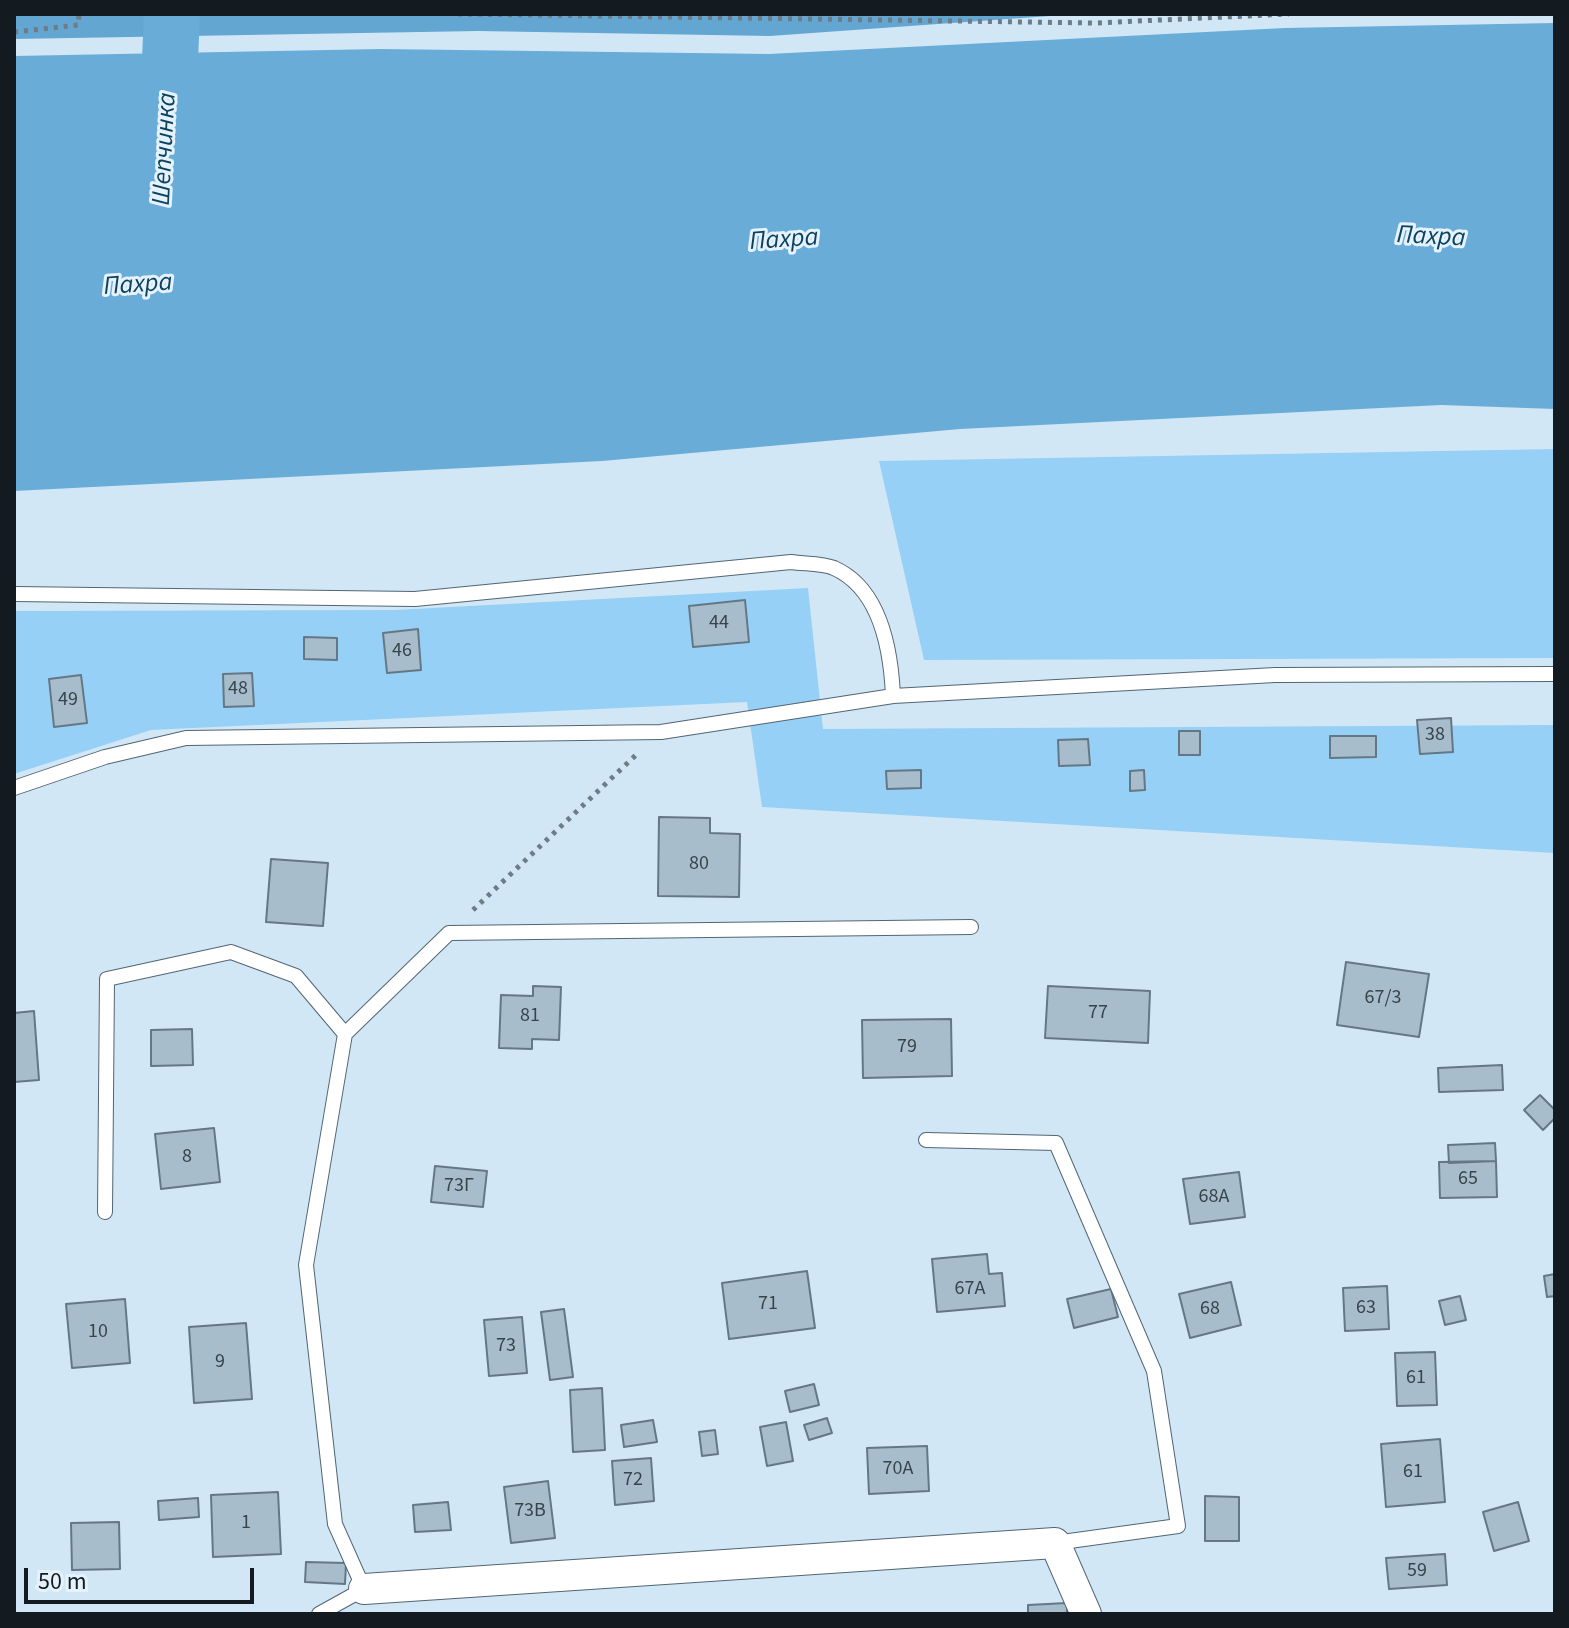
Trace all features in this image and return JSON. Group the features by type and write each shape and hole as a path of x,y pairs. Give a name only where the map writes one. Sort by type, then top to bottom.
{"street":[{"path":"364,1589 1055,1543 1086,1614"}],"lane":[{"path":"14,594 415,599 791,562 834,568 867,592 891,654 893,696"},
{"path":"14,788 105,757 186,738 661,732 893,696 1275,675 1555,674"},
{"path":"319,1614 364,1589 335,1524 306,1265 345,1034 449,933 971,927"},
{"path":"105,1212 107,979 231,952 296,976 345,1034"},
{"path":"926,1140 1056,1143 1154,1371 1178,1526 1055,1543"}],"path":[{"path":"14,32 78,25 79,14"},
{"path":"458,14 889,16 1096,23 1289,14"},
{"path":"449,933 661,732"}],"shaded area":[{"path":"14,14 1078,14 770,36 478,31 14,39"},
{"path":"1555,449 1555,658 924,660 879,461"},
{"path":"808,588 823,729 1555,725 1555,853 762,807 747,702 151,730 14,774 14,611 395,610"}],"water":[{"name":"Пахра","path":"1555,23 1555,409 1441,405 960,429 602,461 14,491 14,56 380,49 769,54 1285,28"}],"building":[{"path":"745,600 749,642 693,647 689,606"},
{"path":"418,629 421,670 387,673 383,633"},
{"path":"304,637 337,638 337,660 304,659"},
{"path":"252,673 254,706 224,707 223,674"},
{"path":"81,675 87,723 54,727 49,679"},
{"path":"1451,718 1453,752 1420,754 1417,720"},
{"path":"1179,731 1200,731 1200,755 1179,755"},
{"path":"1330,736 1376,736 1376,757 1330,758"},
{"path":"1088,739 1090,765 1059,766 1058,740"},
{"path":"921,770 921,788 887,789 886,771"},
{"path":"1144,770 1145,790 1130,791 1130,771"},
{"path":"659,817 710,818 710,833 740,834 739,897 658,896"},
{"path":"271,859 328,863 323,926 266,922"},
{"path":"1346,962 1429,974 1419,1037 1337,1025"},
{"path":"533,986 561,987 559,1040 532,1039 532,1049 499,1048 501,995 533,996"},
{"path":"1048,986 1150,991 1148,1043 1045,1038"},
{"path":"34,1011 39,1080 14,1082 14,1013"},
{"path":"951,1019 952,1076 863,1078 862,1020"},
{"path":"192,1029 193,1065 151,1066 151,1030"},
{"path":"1502,1065 1503,1090 1439,1092 1438,1068"},
{"path":"1540,1095 1555,1110 1555,1118 1543,1130 1524,1110"},
{"path":"214,1128 220,1182 161,1189 155,1134"},
{"path":"1495,1143 1496,1161 1449,1163 1448,1145"},
{"path":"1496,1161 1497,1197 1440,1198 1439,1162"},
{"path":"435,1166 487,1171 483,1207 431,1202"},
{"path":"1239,1172 1245,1217 1190,1224 1183,1179"},
{"path":"987,1254 989,1274 1002,1273 1005,1306 937,1312 932,1259"},
{"path":"807,1271 815,1328 729,1339 722,1283"},
{"path":"1555,1274 1555,1296 1547,1297 1544,1276"},
{"path":"1231,1282 1241,1325 1190,1338 1179,1294"},
{"path":"1387,1286 1389,1329 1345,1331 1343,1288"},
{"path":"1111,1289 1118,1317 1074,1328 1067,1299"},
{"path":"1460,1296 1466,1320 1445,1325 1439,1301"},
{"path":"125,1299 130,1363 72,1368 66,1304"},
{"path":"564,1309 573,1377 550,1380 541,1312"},
{"path":"522,1317 527,1373 489,1376 484,1320"},
{"path":"246,1323 252,1399 194,1403 189,1327"},
{"path":"1435,1352 1437,1405 1397,1406 1395,1353"},
{"path":"814,1384 819,1405 790,1412 785,1391"},
{"path":"602,1388 605,1450 573,1452 570,1390"},
{"path":"827,1418 832,1433 809,1440 804,1425"},
{"path":"653,1420 657,1442 624,1447 621,1425"},
{"path":"786,1422 793,1461 767,1466 760,1427"},
{"path":"715,1430 718,1454 702,1456 699,1432"},
{"path":"1440,1439 1445,1502 1386,1507 1381,1444"},
{"path":"927,1446 929,1491 869,1494 867,1448"},
{"path":"651,1458 654,1501 615,1505 612,1461"},
{"path":"548,1481 555,1538 511,1543 504,1487"},
{"path":"278,1492 281,1554 213,1557 211,1495"},
{"path":"1205,1496 1239,1497 1239,1541 1205,1541"},
{"path":"198,1498 199,1517 159,1520 158,1501"},
{"path":"448,1502 451,1530 415,1532 413,1505"},
{"path":"1518,1502 1529,1541 1494,1551 1483,1512"},
{"path":"119,1522 120,1569 72,1570 71,1523"},
{"path":"1445,1554 1447,1585 1389,1589 1386,1558"},
{"path":"306,1562 346,1563 345,1584 305,1582"},
{"path":"1067,1603 1067,1614 1028,1614 1028,1605"}],"waterway":[{"name":"Шепчинка","path":"167,128 172,14"}]}
